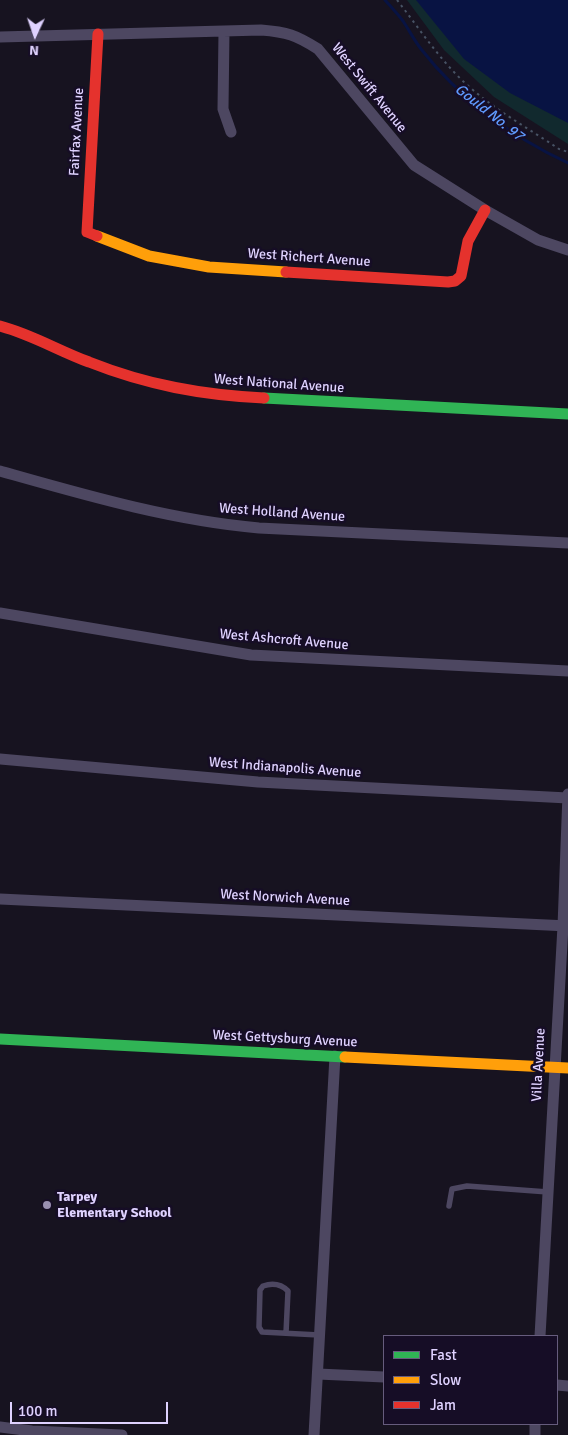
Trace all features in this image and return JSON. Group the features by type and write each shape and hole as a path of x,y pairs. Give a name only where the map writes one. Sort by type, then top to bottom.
{"street":[{"name":"West Swift Avenue","path":"0,36 224,31 284,32 301,38 318,49 414,165 485,210 538,240 568,250"},
{"path":"224,31 223,109 231,132"},
{"name":"Fairfax Avenue","path":"87,232 98,34"},
{"name":"West Richert Avenue","path":"87,232 149,256 209,267 448,282 455,281 461,276 468,241 485,210"},
{"name":"West National Avenue","path":"0,326 119,374 180,390 220,396 568,414"},
{"name":"West Holland Avenue","path":"0,471 113,502 218,524 258,528 568,543"},
{"name":"West Ashcroft Avenue","path":"0,613 251,655 568,671"},
{"name":"West Indianapolis Avenue","path":"0,759 258,782 568,798"},
{"name":"Villa Avenue","path":"540,1335 554,1067 563,989 568,794"},
{"name":"West Norwich Avenue","path":"0,899 565,926"},
{"name":"West Gettysburg Avenue","path":"0,1040 568,1068"},
{"path":"314,1435 335,1056"},
{"path":"318,1374 383,1377"},
{"path":"0,1427 32,1431 122,1435"}],"lane":[{"path":"449,1206 452,1189 467,1186 548,1192"},
{"path":"286,1333 288,1291 276,1284 263,1286 260,1290 259,1326 262,1332 319,1335"}],"path":[{"path":"397,0 449,66 465,83 491,104 560,149 568,152"}],"green space":[{"path":"407,0 568,0 568,144 494,97 444,50"}],"shaded area":[{"path":"416,0 568,0 568,123 510,93 464,59"}],"waterway":[{"name":"Gould No. 97","path":"385,0 403,21 418,46 469,100 527,141 568,163"}],"traffic: fast":[{"path":"264,398 568,414"},
{"path":"0,1039 345,1057"}],"traffic: slow":[{"path":"97,236 149,256 209,267 286,272"},
{"path":"345,1057 568,1068"}],"traffic: jam":[{"path":"97,236 87,232 98,34"},
{"path":"286,272 455,281 461,276 468,241 485,210"},
{"path":"0,326 23,333 78,358 132,377 175,388 241,397 264,398"}],"place":[{"name":"Tarpey Elementary School","path":"47,1205"}]}
